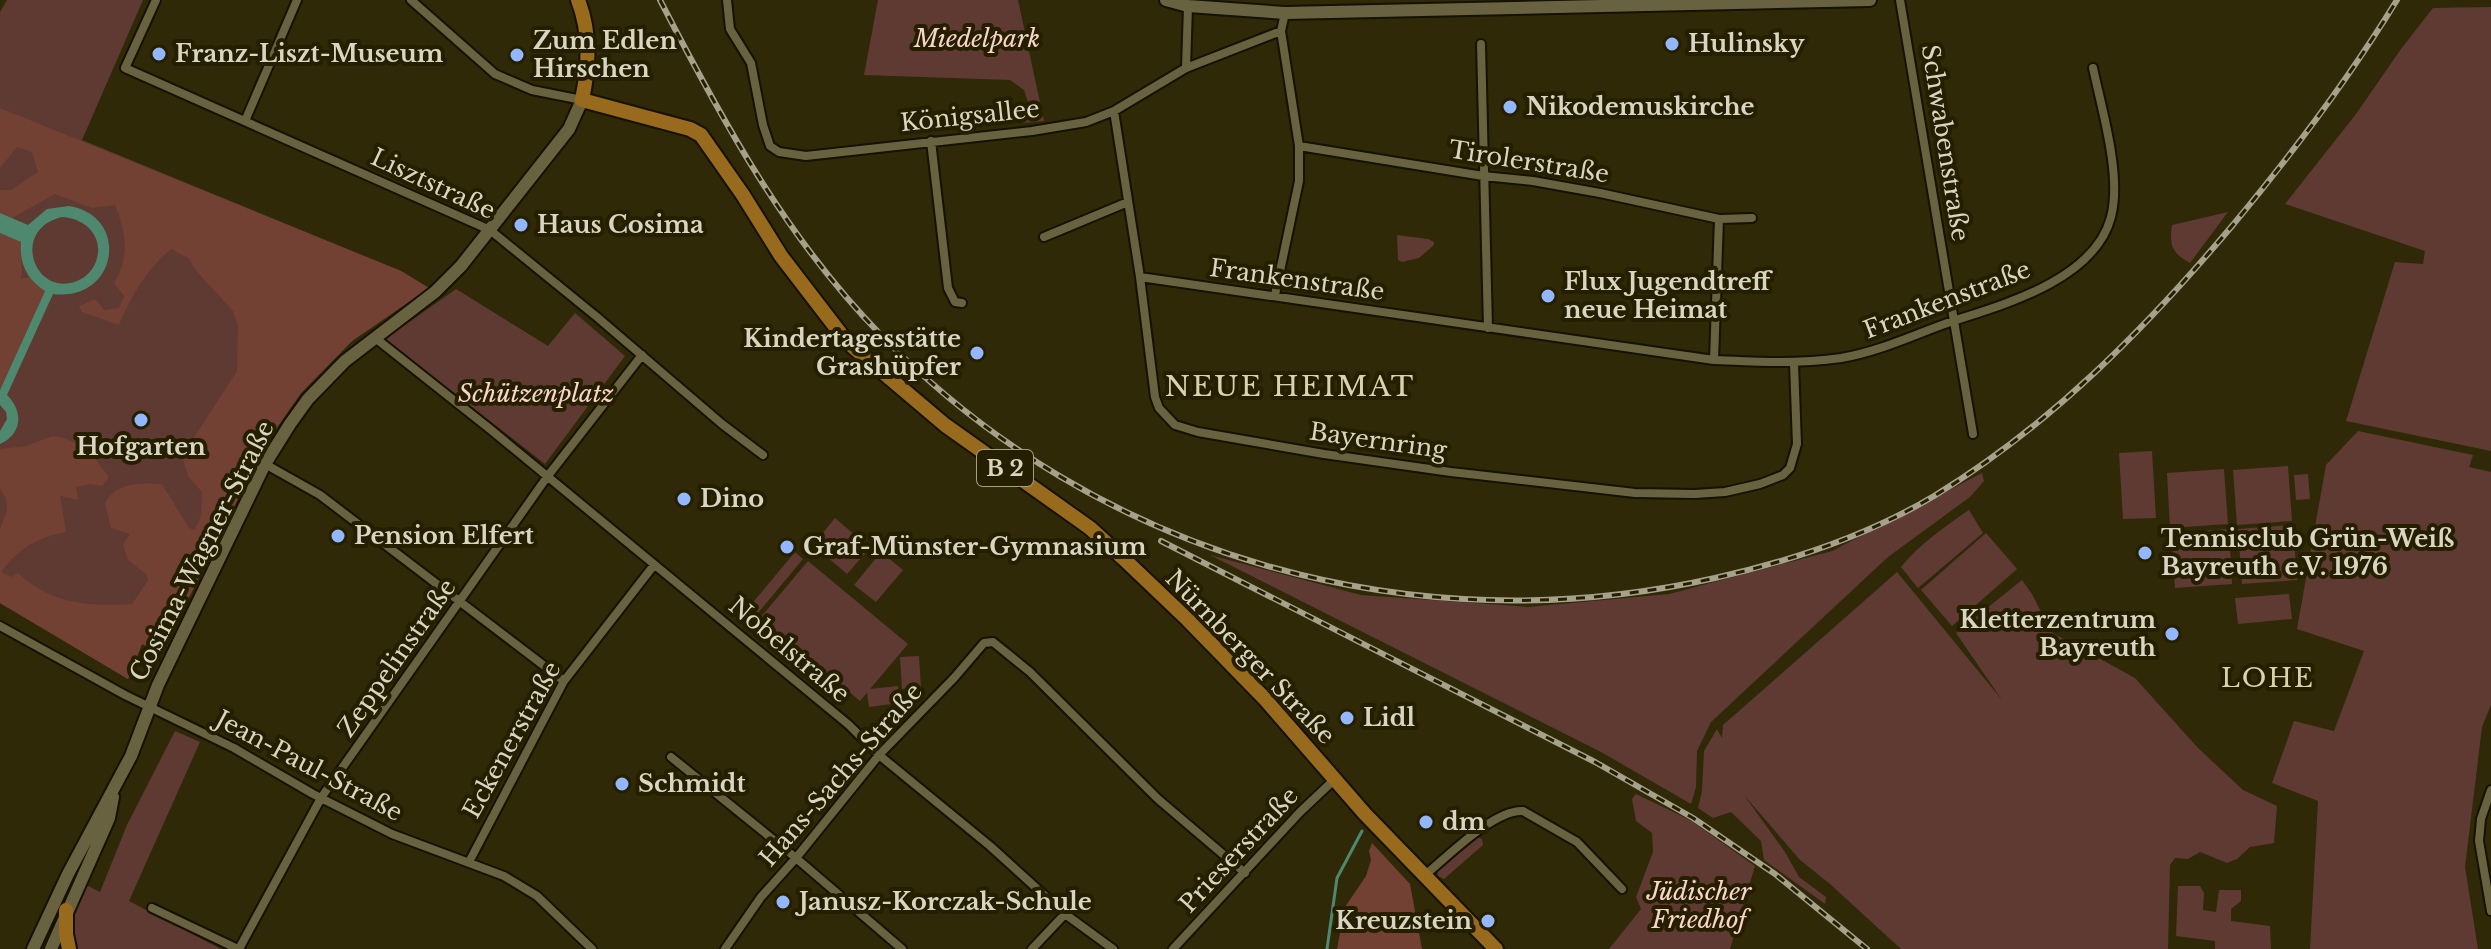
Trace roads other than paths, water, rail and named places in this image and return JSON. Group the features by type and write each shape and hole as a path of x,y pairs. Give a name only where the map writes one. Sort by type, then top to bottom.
{"main road":[{"path":"578,0 587,30 588,52 582,100"},
{"path":"1166,0 1188,6 1285,13 1543,4 1870,0"},
{"name":"Nürnberger Straße","path":"582,100 690,129 701,135 781,256 847,342 945,425 1090,528 1188,620 1264,698 1424,876 1496,949"},
{"name":"Cosima-Wagner-Straße","path":"115,790 149,706 265,464 308,399 345,361 435,292 461,266 569,129 582,100"},
{"path":"51,949 109,818 115,790"},
{"path":"33,949 98,814 115,790"},
{"path":"66,910 69,949"}],"street":[{"name":"Lisztstraße","path":"156,0 125,68 490,230 763,455"},
{"path":"245,121 297,0"},
{"path":"411,0 495,74 532,90 582,100"},
{"name":"Königsallee","path":"727,0 730,29 751,63 770,146 779,152 806,156 1054,129 1086,122 1114,111 1186,68 1281,31"},
{"name":"Schwabenstraße","path":"1900,0 1973,434"},
{"path":"1186,68 1188,6"},
{"path":"1275,295 1299,181 1299,146 1281,31 1285,13"},
{"path":"1481,44 1488,328"},
{"name":"Frankenstraße","path":"1140,277 1714,360 1794,364 1874,351 1990,311 2063,276 2102,241 2111,217 2114,176 2093,68"},
{"name":"Bayernring","path":"1114,111 1155,397 1159,408 1175,425 1198,432 1324,454 1451,472 1635,493 1725,492 1772,481 1790,468 1797,444 1794,364"},
{"path":"931,141 948,288 955,302 962,303"},
{"name":"Tirolerstraße","path":"1299,146 1483,176 1533,181 1719,219 1752,218"},
{"path":"1044,237 1128,202"},
{"path":"1714,360 1719,219"},
{"path":"374,337 547,477 642,355"},
{"path":"265,464 320,495 564,681"},
{"name":"Nobelstraße","path":"547,477 849,725 879,755 1000,855 1065,914 1113,949"},
{"name":"Zeppelinstraße","path":"152,908 238,949 321,798 547,477"},
{"name":"Eckenerstraße","path":"469,862 564,681 654,565"},
{"name":"Jean-Paul-Straße","path":"0,626 392,834 504,876 537,896 592,949"},
{"name":"Hans-Sachs-Straße","path":"725,949 761,897 879,755 984,643 993,642 1030,672 1158,799 1245,873"},
{"path":"671,757 902,949"},
{"name":"Prieserstraße","path":"1173,949 1300,812 1335,779"},
{"path":"2491,790 2481,819 2479,841 2491,911"},
{"path":"1424,876 1481,829 1508,812 1523,811 1577,842 1622,889"},
{"path":"1032,949 1065,914"}],"waterway":[{"path":"1327,949 1337,878 1362,831"}],"railway":[{"path":"660,0 732,133 815,259 881,335 967,412 1060,477 1161,528 1266,566 1376,590 1488,600 1601,596 1715,578 1772,564 1828,546 1882,523 1934,496 1977,468 2057,407 2131,338 2199,264 2319,116 2397,0"},
{"path":"1161,541 1595,762 1693,818 1775,874 1867,949"}],"place":[{"name":"Hulinsky","path":"1672,44"},
{"name":"Franz-Liszt-Museum","path":"159,54"},
{"name":"Zum Edlen Hirschen","path":"517,55"},
{"name":"Nikodemuskirche","path":"1510,107"},
{"name":"Haus Cosima","path":"521,225"},
{"name":"Flux Jugendtreff neue Heimat","path":"1548,296"},
{"name":"Kindertagesstätte Grashüpfer","path":"977,353"},
{"name":"Hofgarten","path":"141,420"},
{"name":"Dino","path":"684,499"},
{"name":"Pension Elfert","path":"338,536"},
{"name":"Graf-Münster-Gymnasium","path":"787,547"},
{"name":"Tennisclub Grün-Weiß Bayreuth e.V. 1976","path":"2145,553"},
{"name":"Kletterzentrum Bayreuth","path":"2172,634"},
{"name":"Lidl","path":"1347,718"},
{"name":"Schmidt","path":"622,784"},
{"name":"dm","path":"1426,822"},
{"name":"Janusz-Korczak-Schule","path":"783,902"},
{"name":"Kreuzstein","path":"1488,921"}],"district":[{"name":"NEUE HEIMAT","path":"1290,386"},
{"name":"LOHE","path":"2268,678"}],"park label":[{"name":"Miedelpark","path":"977,39"},
{"name":"Schützenplatz","path":"536,394"},
{"name":"Jüdischer Friedhof","path":"1699,906"}]}
